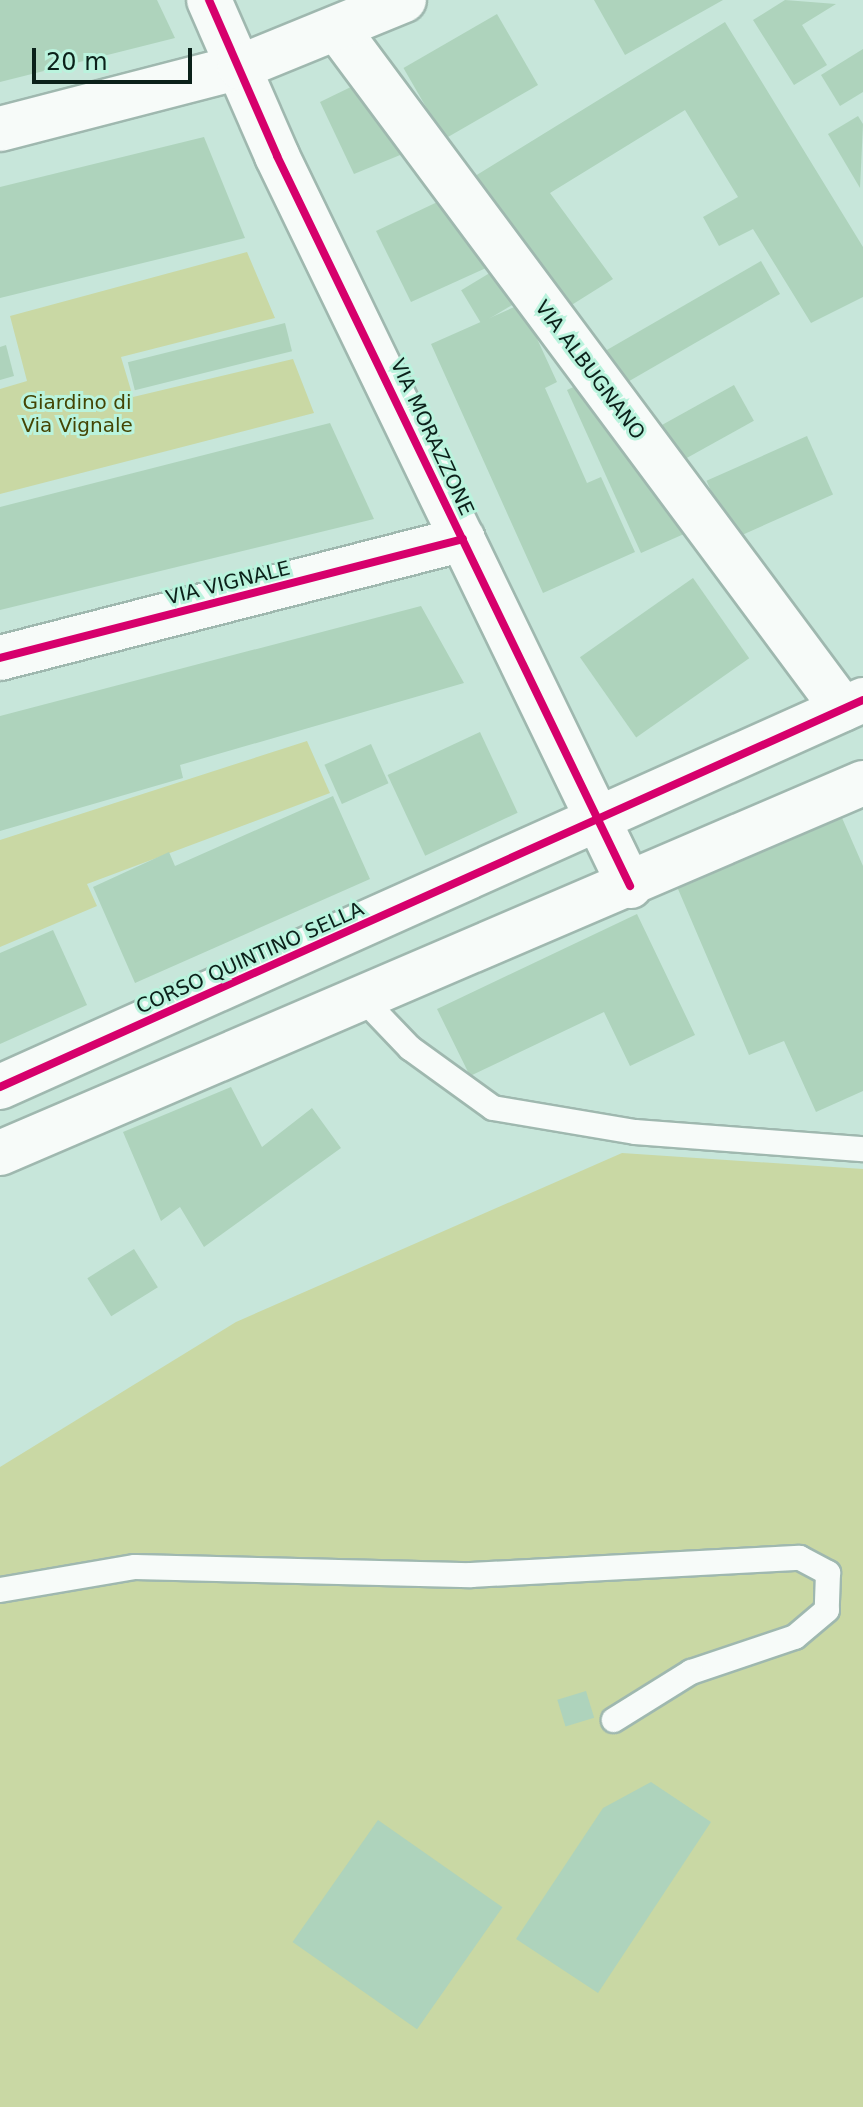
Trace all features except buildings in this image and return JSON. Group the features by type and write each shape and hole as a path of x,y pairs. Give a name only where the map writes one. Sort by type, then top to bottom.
{"street":[{"name":"VIA MORAZZONE","path":"209,0 630,886"},
{"path":"0,129 240,67 338,30 404,0"},
{"name":"VIA ALBUGNANO","path":"338,30 853,705"},
{"name":"VIA VIGNALE","path":"0,658 463,539"},
{"name":"CORSO QUINTINO SELLA","path":"0,1087 598,822 853,705"},
{"path":"0,1153 630,886 863,783"}],"lane":[{"path":"363,999 410,1048 493,1108 635,1132 863,1149"},
{"path":"0,1590 135,1567 471,1575 800,1558 828,1573 827,1610 795,1637 691,1672 614,1720"}],"green space":[{"name":"Giardino di Via Vignale","path":"247,252 275,318 121,357 133,397 293,359 314,413 0,494 0,389 27,381 10,316"},
{"path":"307,741 330,793 87,884 97,906 0,947 0,840"},
{"path":"622,1153 863,1169 863,2107 0,2107 0,1467 236,1322"}],"cycle path":[{"path":"209,0 277,156 630,886"},
{"path":"0,658 463,539"},
{"path":"0,1087 863,700"}]}
